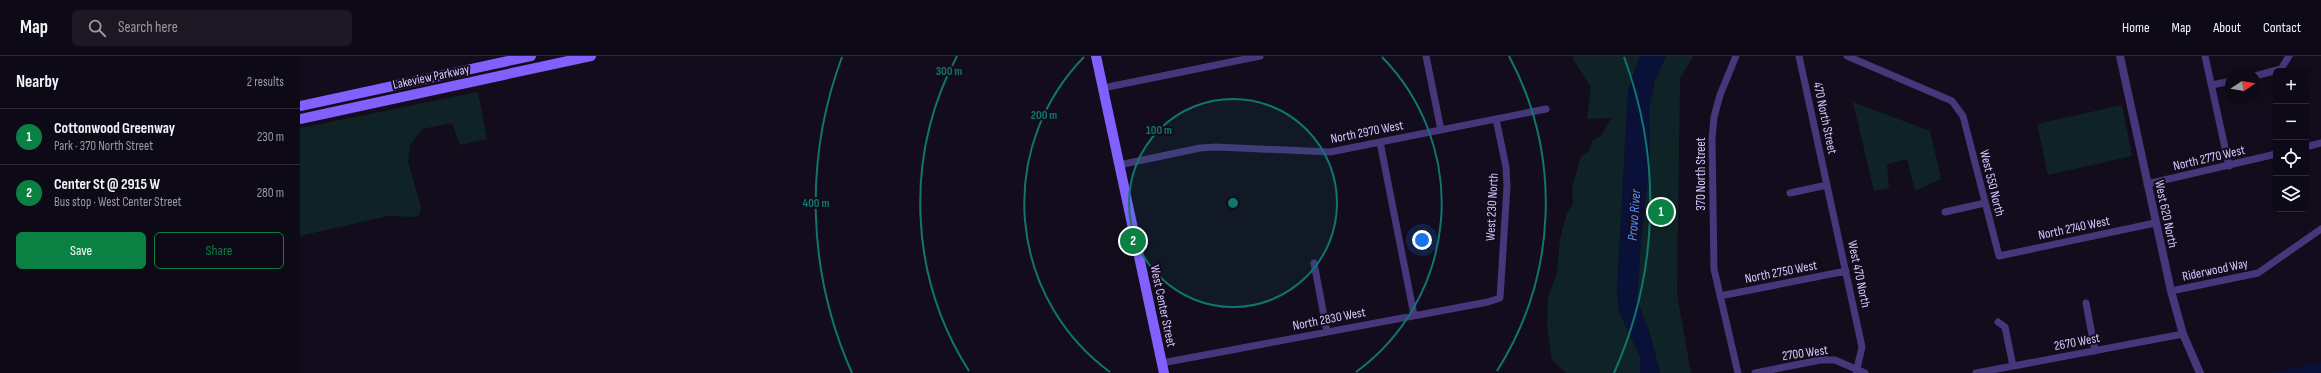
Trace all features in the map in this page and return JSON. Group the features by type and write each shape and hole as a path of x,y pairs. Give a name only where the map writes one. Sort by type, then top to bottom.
{"main road":[{"name":"Lakeview Parkway","path":"300,106 531,56"},
{"name":"Lakeview Parkway","path":"300,119 591,56"},
{"name":"West Center Street","path":"1096,56 1164,373"}],"street":[{"path":"1103,88 1260,56"},
{"path":"1426,56 1441,130"},
{"name":"370 North Street","path":"1736,56 1720,95 1714,117 1712,139 1714,269 1738,373"},
{"name":"470 North Street","path":"1801,56 1827,185"},
{"name":"West 550 North","path":"1847,56 1952,101 1963,116 1999,256"},
{"name":"West 620 North","path":"2120,56 2155,223 2171,291 2183,334 2200,373"},
{"path":"2205,56 2230,166"},
{"path":"2261,74 2281,69 2289,58"},
{"path":"2212,85 2225,82"},
{"name":"North 2970 West","path":"1119,165 1200,148 1216,147 1330,152 1546,109"},
{"name":"West 230 North","path":"1496,118 1506,167 1507,186 1500,298"},
{"path":"1380,142 1414,315"},
{"path":"2309,146 2321,143"},
{"name":"North 2770 West","path":"2147,184 2230,166 2273,155"},
{"path":"1790,193 1827,185"},
{"name":"West 470 North","path":"1827,185 1862,347 1856,371"},
{"path":"1945,212 1985,203"},
{"name":"North 2740 West","path":"1999,256 2155,223"},
{"name":"Riderwood Way","path":"2171,291 2258,273 2321,229"},
{"path":"1314,263 1327,332"},
{"name":"North 2750 West","path":"1720,296 1846,271"},
{"name":"North 2830 West","path":"1162,363 1488,302 1500,298"},
{"path":"2086,303 2094,351"},
{"path":"1998,322 2005,327 2013,366"},
{"name":"2670 West","path":"1976,373 2183,334"},
{"name":"2700 West","path":"1754,373 1820,360 1835,360 1856,371"},
{"path":"1856,371 1865,373"}],"green space":[{"path":"1574,56 1640,56 1628,92 1617,291 1619,312 1640,356 1640,373 1566,373 1552,360 1547,325 1548,297 1557,273 1560,239 1567,213 1573,204 1572,188 1581,156 1589,151 1593,140 1600,137 1612,118 1587,119 1591,87 1573,59"},
{"path":"1666,56 1693,56 1680,79 1677,294 1691,373 1660,373 1649,331 1637,300 1641,241 1650,158 1649,108 1655,80"},
{"path":"478,92 487,139 460,145 452,123 422,129 410,145 408,161 421,208 419,215 414,217 388,216 300,236 300,128"},
{"path":"1853,102 1930,131 1941,179 1915,191 1907,159 1887,164 1889,188 1874,191"},
{"path":"2122,105 2132,156 2048,175 2037,124"}],"water":[{"name":"Provo River","path":"1640,56 1666,56 1655,80 1649,108 1650,158 1641,241 1637,300 1649,331 1660,373 1640,373 1640,356 1619,312 1617,291 1628,91"},
{"path":"2321,361 2321,373 2269,373 2314,364"}],"place":[{"name":"Cottonwood Greenway","path":"1661,212"},
{"name":"Center St @ 2915 W","path":"1133,241"}]}
